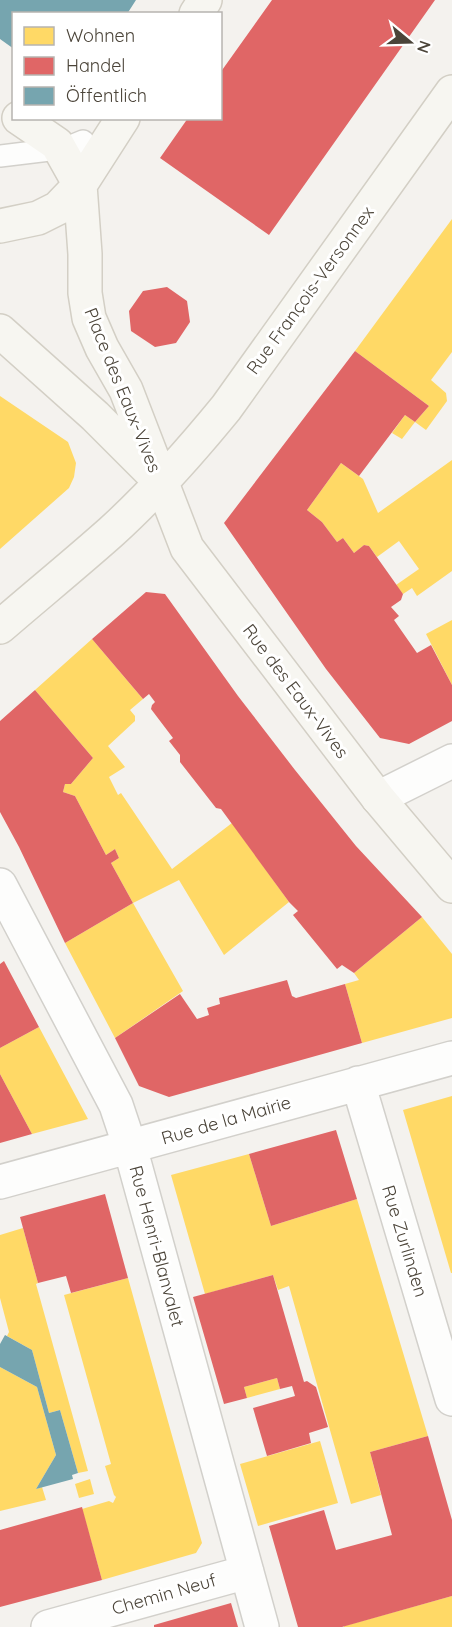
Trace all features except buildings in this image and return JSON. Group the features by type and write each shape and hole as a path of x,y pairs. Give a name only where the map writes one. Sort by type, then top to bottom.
{"street":[{"name":"Rue François-Versonnex","path":"0,627 111,531 198,442 226,408 452,92"},
{"name":"Place des Eaux-Vives","path":"23,120 67,144 80,185 85,254 85,294 89,318 102,348 126,390 161,482"},
{"path":"67,144 100,136 121,123"},
{"path":"0,226 38,218 58,208 80,185 121,123"},
{"name":"Place des Eaux-Vives","path":"0,331 95,416 161,482"},
{"name":"Rue des Eaux-Vives","path":"161,482 187,548 378,798 452,886"},
{"path":"378,798 452,761"},
{"name":"Rue Henri-Blanvalet","path":"0,885 116,1105 130,1147 262,1627"},
{"name":"Rue de la Mairie","path":"0,1182 452,1058"},
{"name":"Rue Zurlinden","path":"358,1083 452,1399"},
{"name":"Chemin Neuf","path":"48,1627 247,1572"}],"lane":[{"path":"0,156 67,144"}]}
